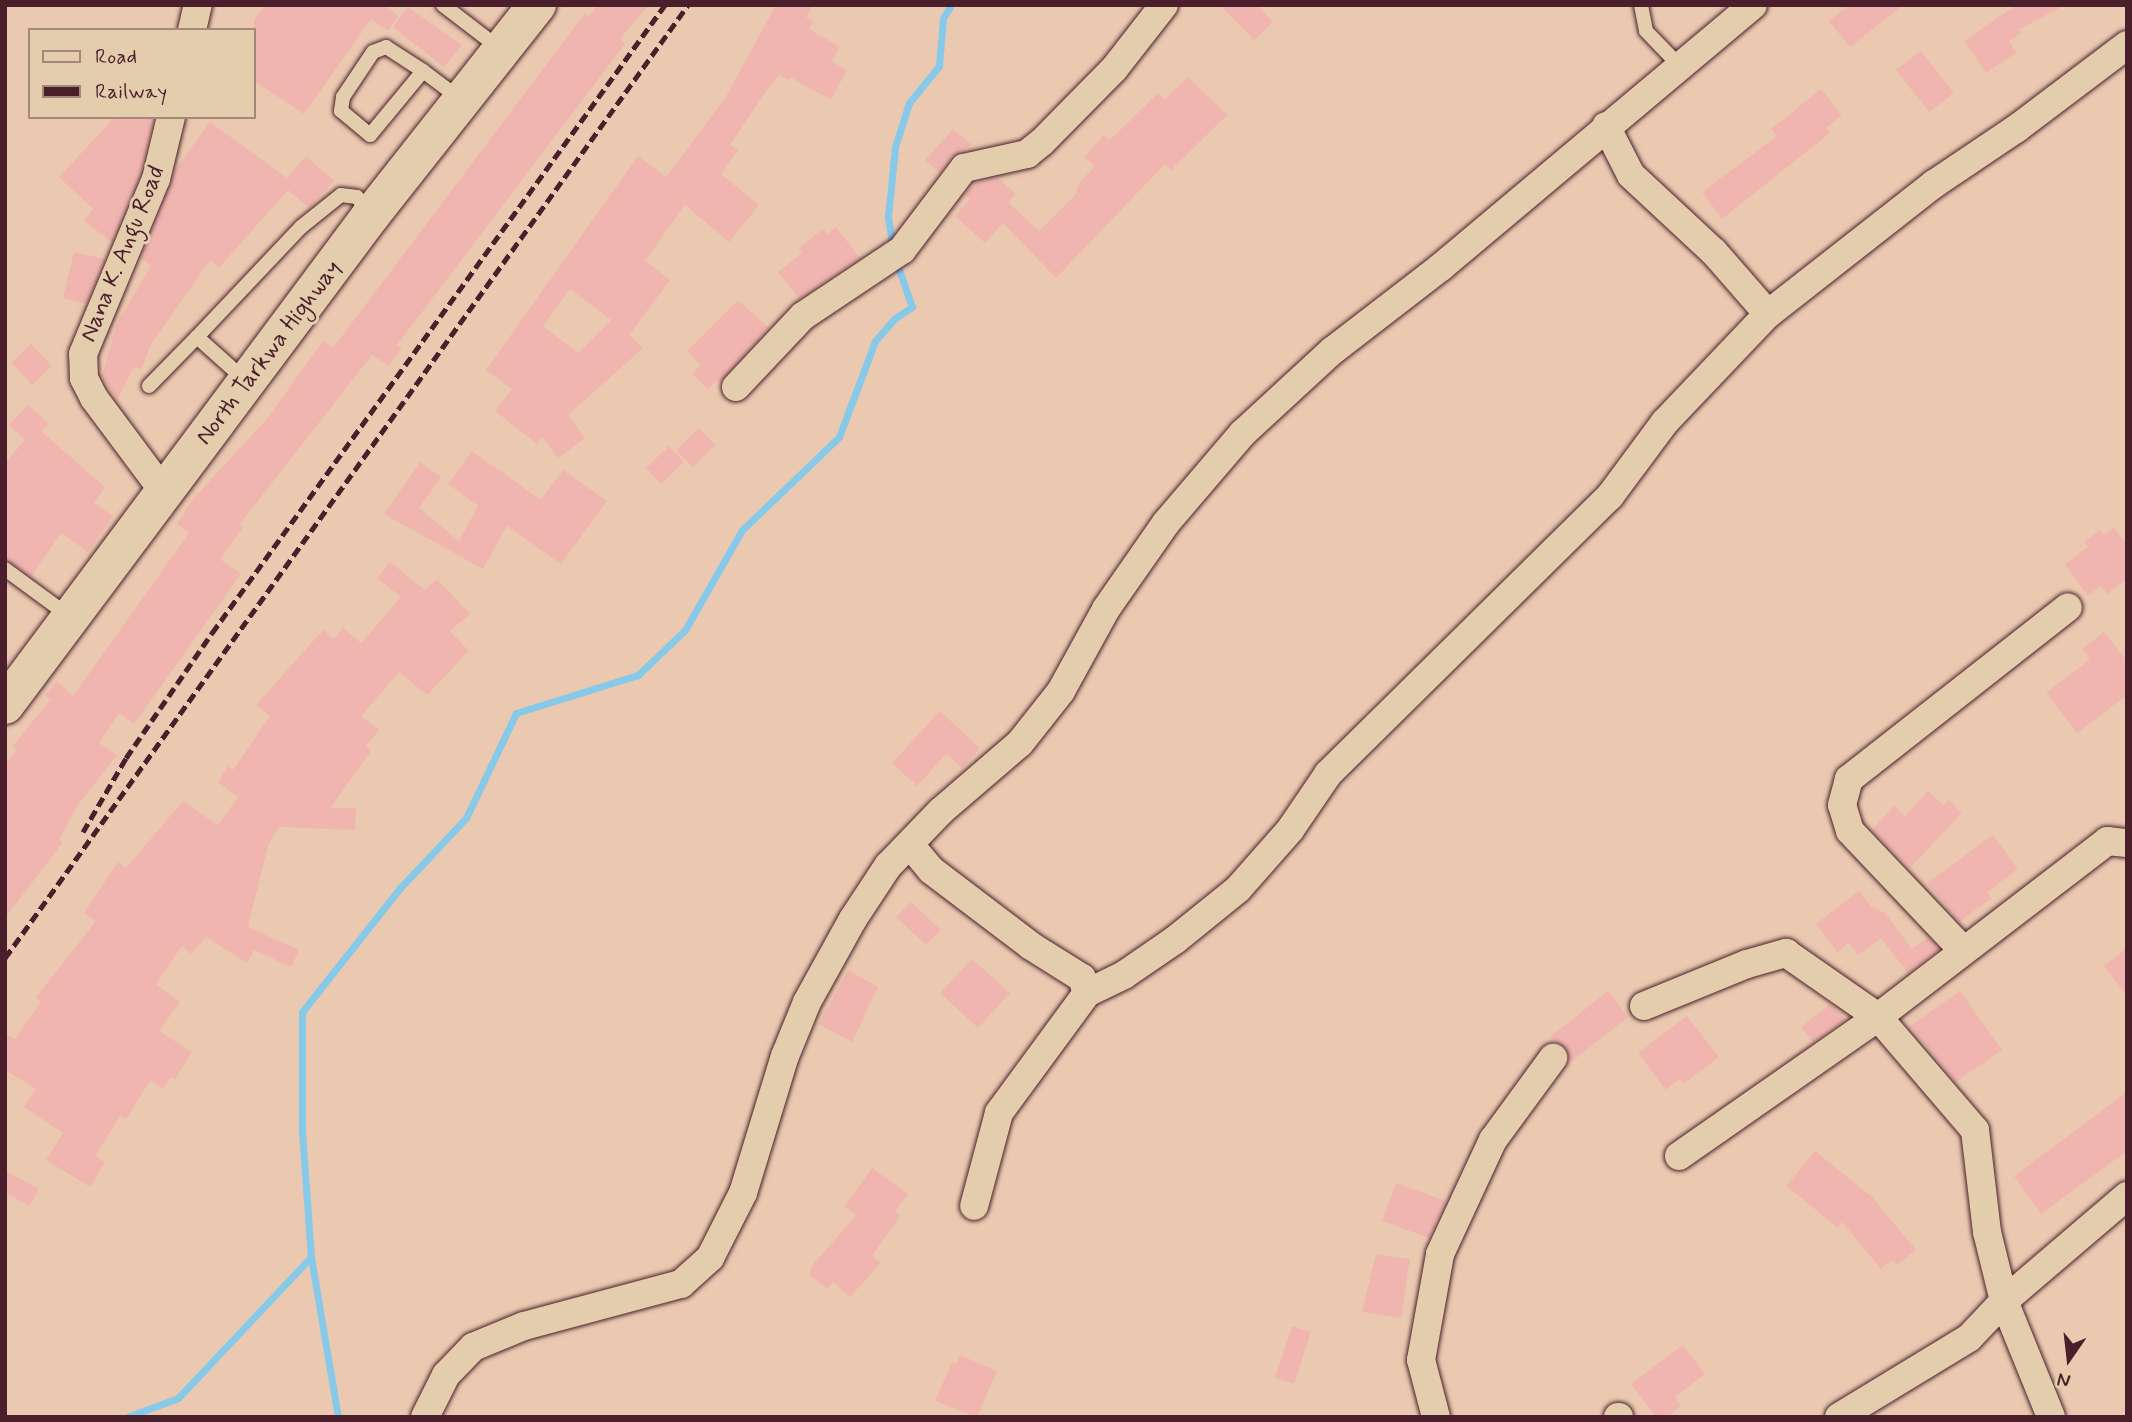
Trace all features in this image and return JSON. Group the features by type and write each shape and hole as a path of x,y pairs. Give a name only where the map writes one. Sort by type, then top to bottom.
{"main road":[{"name":"North Tarkwa Highway","path":"5,705 372,215 537,5"}],"street":[{"path":"192,28 198,5"},
{"path":"736,387 803,316 843,286 880,268 902,250 964,168 979,161 1027,154 1042,142 1114,69 1164,5"},
{"path":"425,1417 446,1375 473,1347 524,1326 681,1284 710,1258 743,1193 785,1056 807,1002 888,866 911,846 941,811 1020,743 1061,691 1106,609 1166,523 1243,433 1332,351 1441,267 1678,64 1753,5"},
{"path":"974,1206 999,1113 1087,993 1124,975 1175,940 1238,889 1290,830 1328,774 1610,496 1665,422 1769,314 1934,184 2016,129 2127,45"},
{"name":"Nana K. Angu Road","path":"164,492 94,398 84,378 83,354 156,179 171,119"},
{"path":"1606,126 1631,175 1714,253 1769,314"},
{"path":"1961,948 1850,831 1842,805 1849,779 2068,607"},
{"path":"1679,1156 1878,1017 1961,948 2107,841 2127,843"},
{"path":"911,846 931,870 1031,946 1082,978 1087,993"},
{"path":"1644,1006 1747,964 1786,953 1878,1017 1975,1130 1987,1232 2004,1301 2051,1417"},
{"path":"1436,1417 1421,1360 1440,1254 1493,1140 1553,1058"},
{"path":"1839,1417 1953,1350 1986,1324 2004,1301 2127,1196"}],"lane":[{"path":"443,5 503,51"},
{"path":"1641,5 1646,31 1678,64"},
{"path":"423,71 370,135 341,111 343,97 373,52 386,47 423,71 462,100"},
{"path":"149,386 301,227 341,195 357,197 372,215"},
{"path":"197,337 248,383"},
{"path":"7,572 71,617"}],"building":[{"path":"266,5 386,5 398,16 388,31 371,19 304,114 256,82 254,20"},
{"path":"597,5 649,5 620,39 625,44 397,345 402,348 389,366 372,355 239,525 243,528 220,559 241,574 134,724 119,713 99,743 117,755 78,805 59,840 63,842 5,918 5,765 17,749 13,746 50,700 45,695 57,681 73,696 189,533 177,524 192,500 266,420 323,341 333,348 585,13 589,17"},
{"path":"776,5 813,5 806,17 813,21 809,29 840,47 831,61 847,70 831,100 790,77 788,80 779,75 764,94 730,145 738,150 721,174 759,205 729,242 685,205 645,261 670,280 629,335 643,348 568,415 585,438 558,458 542,437 537,444 495,411 512,389 486,370 638,156 666,177 725,98","holes":["570,289 611,320 578,353 543,326"]},
{"path":"1220,5 1257,5 1273,22 1254,40"},
{"path":"1849,5 1903,5 1850,47 1829,21"},
{"path":"2016,5 2065,5 2018,30 2021,33 2009,41 2016,53 1986,73 1964,41"},
{"path":"408,7 462,45 444,67 393,27"},
{"path":"1921,51 1954,93 1929,112 1896,70"},
{"path":"1188,77 1227,115 1171,170 1165,164 1056,278 1003,223 985,243 955,216 970,199 965,194 974,183 998,178 1016,194 1008,202 1039,231 1076,194 1079,183 1095,166 1084,157 1104,135 1110,140 1158,93 1165,99"},
{"path":"1821,89 1842,115 1826,128 1830,133 1722,219 1702,192 1777,136 1771,129"},
{"path":"113,119 154,119 140,174 112,242 84,221 93,209 59,177"},
{"path":"210,122 287,178 306,156 334,181 309,208 288,190 219,268 210,260 150,346 142,369 134,367 117,400 102,376 117,323 151,266 141,258 176,169"},
{"path":"953,129 972,145 951,157 940,173 925,160"},
{"path":"836,227 860,258 799,299 778,272 802,253 798,248 823,229 827,234"},
{"path":"74,252 105,259 86,304 63,298"},
{"path":"738,300 769,328 720,383 717,380 708,389 692,374 701,365 687,351"},
{"path":"31,344 52,366 32,385 11,363"},
{"path":"28,405 49,424 41,431 105,487 94,503 113,516 88,552 61,533 31,576 5,559 5,463 25,440 9,425"},
{"path":"699,428 715,445 693,467 676,450"},
{"path":"669,446 684,462 661,484 646,468"},
{"path":"472,451 541,500 563,470 607,501 561,564 507,526 483,569 384,514 420,462 441,477 419,508 459,541 478,506 448,484"},
{"path":"2114,528 2127,545 2127,579 2107,594 2101,586 2088,596 2065,564 2088,547 2084,542 2100,530 2104,535"},
{"path":"390,562 425,590 437,579 470,614 450,631 469,651 427,695 399,672 361,716 379,730 366,746 371,751 330,808 356,808 355,830 279,827 268,845 248,927 299,950 291,967 254,950 247,963 206,937 191,954 182,946 156,984 180,1002 159,1031 192,1052 175,1079 171,1077 163,1089 150,1081 126,1119 121,1115 95,1156 105,1162 90,1187 46,1160 63,1133 24,1107 36,1089 5,1070 5,1033 15,1039 41,1002 36,997 96,921 84,913 118,862 126,868 183,801 218,825 238,797 218,782 228,766 233,770 270,716 256,705 323,630 334,639 343,628 361,643 401,597 377,578"},
{"path":"2104,632 2127,661 2127,695 2077,733 2046,693 2090,659 2082,649"},
{"path":"940,711 980,748 962,768 946,754 917,786 892,763"},
{"path":"1928,791 1944,806 1949,800 1962,813 1910,868 1872,830 1894,806 1905,816"},
{"path":"1993,835 2018,869 1987,892 1992,898 1959,922 1927,883"},
{"path":"1859,891 1871,906 1885,913 1912,949 1928,937 1939,949 1908,973 1881,938 1858,955 1849,943 1837,952 1816,924"},
{"path":"911,902 941,930 926,945 896,917"},
{"path":"2127,948 2127,996 2104,966"},
{"path":"972,959 1010,993 978,1028 940,993"},
{"path":"848,970 878,987 852,1042 819,1024"},
{"path":"1608,991 1628,1017 1571,1062 1563,1045 1550,1037"},
{"path":"1960,991 2002,1050 1956,1082 1910,1026"},
{"path":"1830,1004 1845,1020 1813,1042 1801,1027"},
{"path":"1687,1016 1719,1057 1683,1084 1679,1079 1666,1090 1638,1053"},
{"path":"2127,1092 2127,1151 2041,1214 2014,1176"},
{"path":"1815,1151 1871,1196 1916,1250 1897,1265 1892,1260 1881,1269 1842,1222 1837,1227 1786,1186"},
{"path":"872,1168 908,1194 895,1212 900,1216 872,1256 881,1263 850,1297 833,1282 827,1289 810,1275 811,1267 856,1215 844,1207"},
{"path":"5,1171 39,1189 30,1206 5,1193"},
{"path":"1396,1183 1446,1201 1429,1238 1382,1221"},
{"path":"1376,1254 1410,1259 1401,1318 1362,1312"},
{"path":"1292,1326 1311,1332 1294,1384 1275,1378"},
{"path":"1683,1345 1705,1374 1675,1397 1681,1406 1667,1417 1656,1417 1631,1384"},
{"path":"960,1355 997,1371 977,1417 935,1401 952,1362 956,1364"}],"waterway":[{"path":"893,249 888,217 895,147 909,103 939,66 943,18 951,5"},
{"path":"338,1417 311,1257 302,1131 302,1012 400,888 466,818 516,713 638,675 685,630 742,530 839,437 875,341 894,319 912,307 896,261"},
{"path":"127,1417 178,1398 311,1257"}],"railway":[{"path":"83,832 126,758 212,633 665,5"},
{"path":"5,958 688,5"}]}
